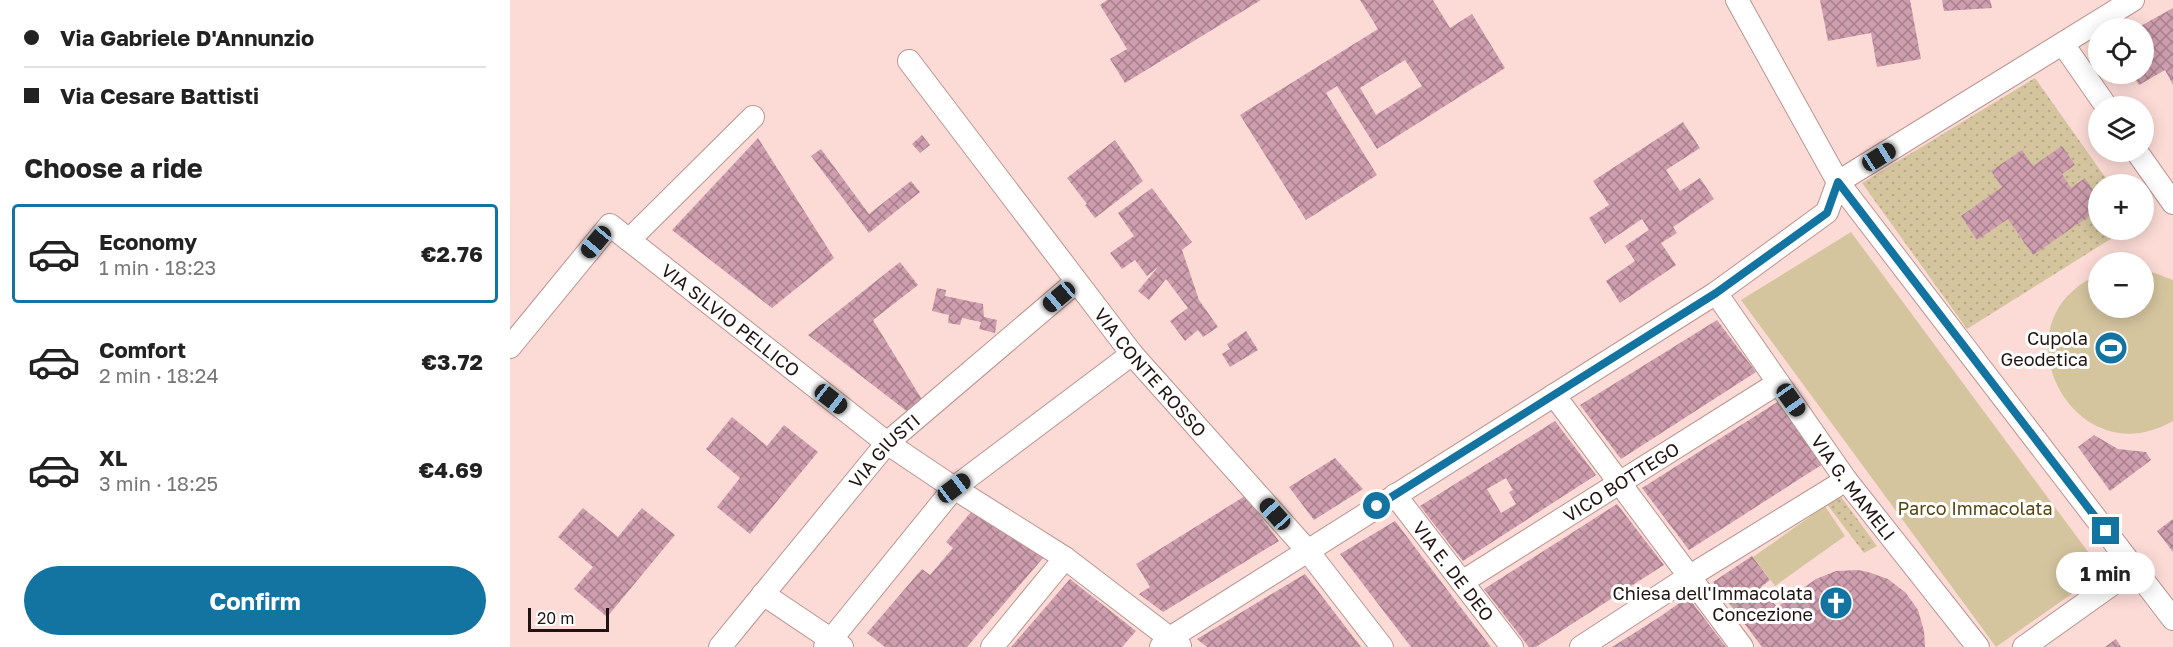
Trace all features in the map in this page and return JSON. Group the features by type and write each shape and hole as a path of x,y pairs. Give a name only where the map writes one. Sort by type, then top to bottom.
{"street":[{"path":"1737,0 1838,182 2173,619"},
{"path":"1170,644 1307,550 1716,293 1827,213 1838,182 2133,0"},
{"path":"2063,44 2099,96"},
{"name":"VIA CONTE ROSSO","path":"909,61 1132,354 1307,550 1382,647"},
{"path":"629,240 753,117"},
{"path":"2144,162 2173,203"},
{"name":"VIA SILVIO PELLICO","path":"510,347 610,225 887,443 1065,558 1170,644"},
{"name":"VIA GIUSTI","path":"720,647 887,443 1076,282"},
{"name":"VIA G. MAMELI","path":"1716,293 1846,480 1978,647"},
{"path":"763,594 833,644 954,488 1132,354"},
{"name":"VICO BOTTEGO","path":"1462,582 1778,383"},
{"path":"1554,395 1742,647"},
{"path":"1581,647 1690,576 1846,480"},
{"name":"VIA E. DE DEO","path":"1395,495 1512,647"},
{"path":"992,647 1065,558"},
{"path":"2024,647 2135,568"}],"green space":[{"path":"2035,78 2088,153 2088,162 2094,162 2103,174 2088,174 2088,240 2109,240 1967,329 1862,183"},
{"name":"Parco Immacolata","path":"1851,232 2103,572 1996,647 1741,300"},
{"name":"Cupola Geodetica","path":"2154,273 2173,280 2173,421 2137,433 2104,429 2077,412 2058,387 2049,357 2051,325 2067,297 2088,282 2088,318 2154,318"},
{"path":"1839,494 1877,546 1864,553 1826,503"},
{"path":"1825,506 1845,536 1775,586 1753,557"}],"building":[{"path":"1107,0 1261,0 1125,83 1110,59 1127,49 1100,5"},
{"path":"1360,0 1433,0 1450,28 1472,14 1505,68 1377,149 1337,86 1326,93 1377,175 1306,220 1240,115 1378,29","holes":["1405,60 1422,86 1376,115 1360,88"]},
{"path":"1820,0 1910,0 1921,59 1877,67 1871,33 1828,41"},
{"path":"1942,0 1990,0 1992,8 1944,11"},
{"path":"2173,8 2173,85 2165,70 2154,76 2154,19"},
{"path":"1683,122 1700,148 1666,170 1680,191 1700,178 1714,199 1673,227 1677,233 1661,243 1676,265 1620,303 1606,281 1635,261 1625,246 1649,230 1642,219 1605,244 1589,218 1609,205 1593,181"},
{"path":"922,135 930,145 920,153 912,144"},
{"path":"758,138 834,258 772,308 672,230"},
{"path":"1115,140 1143,181 1095,218 1067,178"},
{"path":"2062,146 2075,165 2062,174 2071,188 2085,178 2088,183 2088,217 2033,255 2008,219 1977,240 1961,216 2002,187 1991,171 2022,150 2033,166"},
{"path":"821,149 869,214 911,181 920,192 869,233 811,156"},
{"path":"1152,188 1192,242 1182,250 1199,300 1218,327 1203,337 1198,330 1185,341 1170,321 1188,308 1166,279 1149,300 1138,291 1158,267 1147,276 1135,260 1122,269 1110,253 1134,236 1118,213"},
{"path":"900,262 918,285 873,320 926,406 913,416 808,335"},
{"path":"937,288 946,290 945,296 983,304 984,317 997,320 995,333 979,329 981,322 962,318 960,325 948,323 949,315 932,311"},
{"path":"1717,320 1756,372 1621,459 1580,405"},
{"path":"1246,331 1258,350 1230,367 1222,354 1230,349 1227,344"},
{"path":"1779,401 1826,462 1689,550 1642,488"},
{"path":"732,417 767,446 784,425 818,452 750,534 717,507 740,478 706,449"},
{"path":"1555,421 1596,475 1463,561 1420,506","holes":["1506,478 1513,490 1509,492 1516,504 1501,513 1487,489"]},
{"path":"2094,435 2118,449 2146,452 2151,460 2110,491 2078,447"},
{"path":"1335,458 1363,489 1314,520 1289,487"},
{"path":"1245,496 1279,541 1163,612 1139,594 1150,587 1136,564"},
{"path":"1617,504 1664,565 1536,647 1529,647 1484,589"},
{"path":"976,506 1043,558 967,647 885,647 867,633 922,569 930,575 953,548 946,542"},
{"path":"583,508 618,537 642,508 675,535 607,617 574,589 593,567 558,537"},
{"path":"2173,519 2173,552 2157,531"},
{"path":"1395,521 1491,647 1411,647 1340,554"},
{"name":"Chiesa dell'Immacolata Concezione","path":"1752,556 1770,580 1761,587 1777,607 1816,579 1836,571 1858,570 1888,579 1906,593 1918,610 1924,631 1925,647 1762,647 1713,582"},
{"path":"1305,574 1361,647 1207,647 1197,639"},
{"path":"1070,579 1136,631 1122,647 1011,647"},
{"path":"1688,597 1726,647 1612,647 1658,618"},
{"path":"2116,639 2121,647 2105,647"}],"place":[{"name":"Cupola Geodetica","path":"2111,348"},
{"name":"Chiesa dell'Immacolata Concezione","path":"1836,603"}],"route":[{"path":"1377,506 1716,293 1827,213 1838,182 2106,531"}]}
